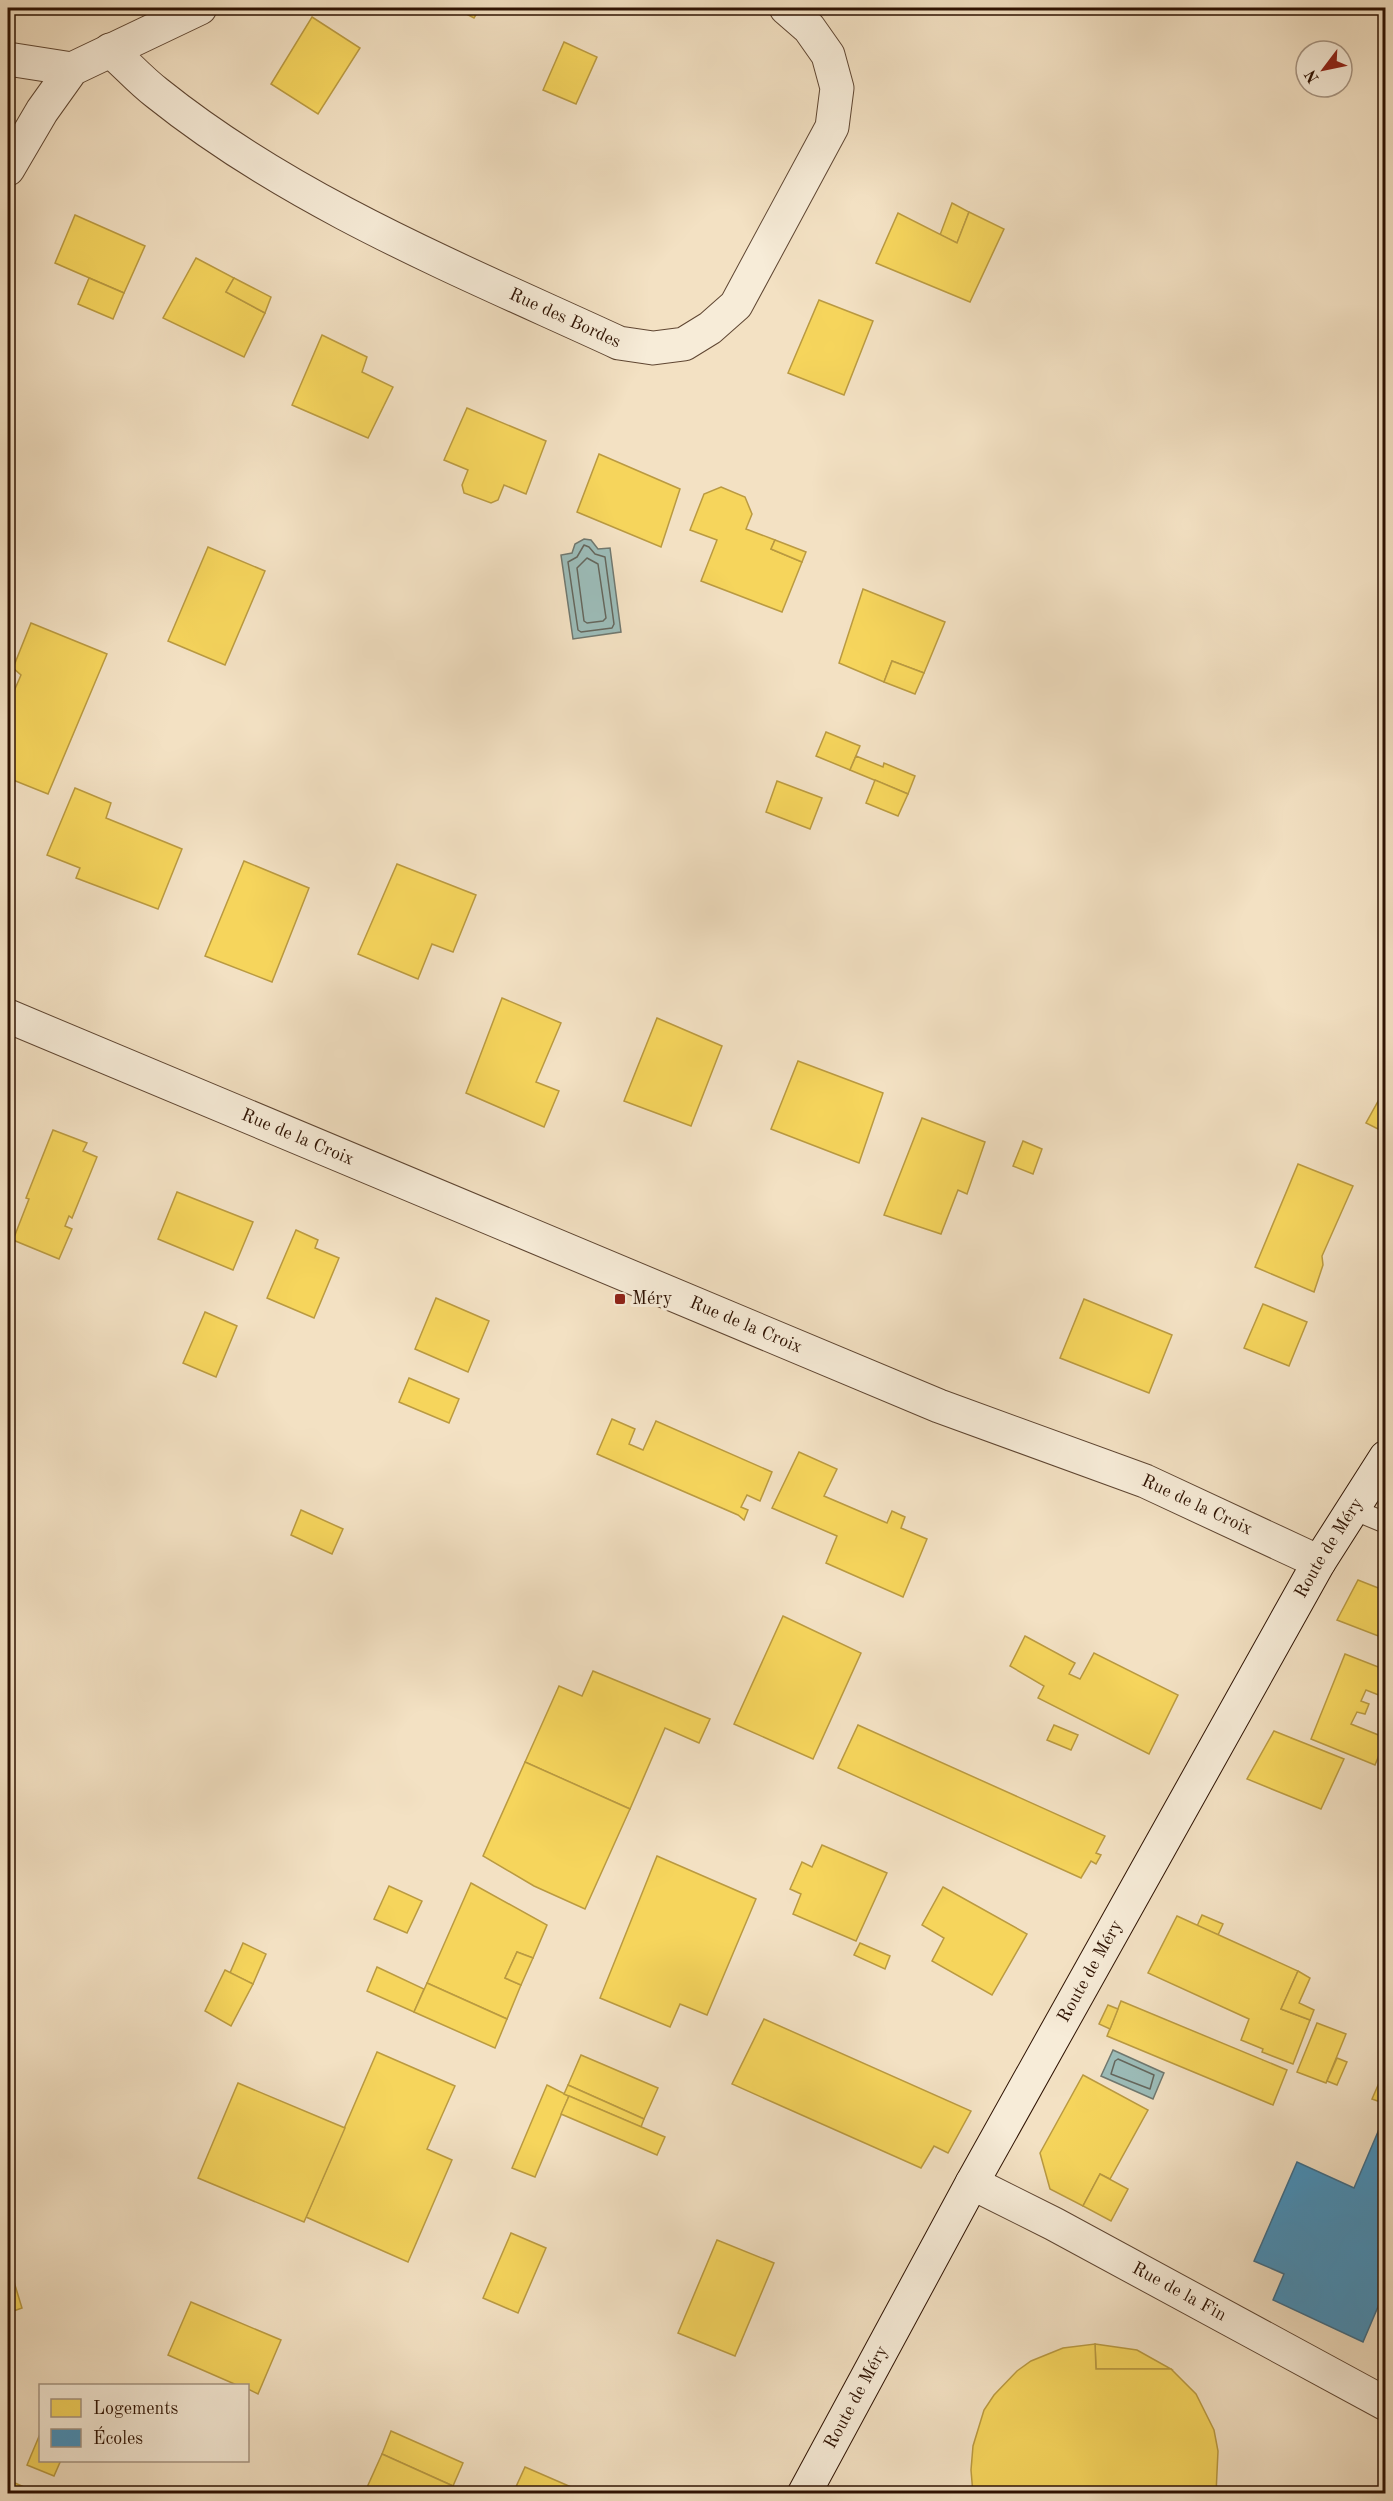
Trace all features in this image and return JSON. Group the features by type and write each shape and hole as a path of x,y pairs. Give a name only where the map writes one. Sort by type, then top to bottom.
{"street":[{"path":"8,169 42,111 72,69 200,8"},
{"name":"Rue des Bordes","path":"111,50 155,92 198,125 321,201 413,248 619,343 652,348 684,344 710,328 736,305 832,127 837,87 828,55 809,28 786,8"},
{"path":"8,59 72,69"},
{"name":"Rue de la Croix","path":"8,1016 939,1406 1145,1481 1319,1562"},
{"name":"Route de Méry","path":"804,2493 972,2184 1319,1562 1386,1456"},
{"name":"Rue de la Fin","path":"972,2184 1054,2224 1386,2404"}],"lane":[{"path":"1352,1509 1386,1523"}],"water":[{"path":"584,539 591,540 598,549 610,548 621,632 573,639 561,555 572,553 575,544"},
{"path":"1113,2050 1164,2073 1153,2099 1101,2076"}],"building: Logements":[{"path":"455,8 480,8 474,18"},
{"path":"312,17 360,48 318,114 271,84"},
{"path":"564,42 597,57 576,104 543,90"},
{"path":"952,203 969,212 957,243 940,235"},
{"path":"969,212 1004,229 970,302 876,263 898,213 957,243"},
{"path":"75,215 145,246 124,293 55,263"},
{"path":"196,258 234,278 226,292 265,313 244,357 163,318"},
{"path":"89,278 124,293 113,319 78,304"},
{"path":"234,278 271,297 265,313 226,292"},
{"path":"819,300 873,321 844,395 788,373"},
{"path":"322,335 367,357 362,372 393,387 368,438 292,405"},
{"path":"467,408 546,441 526,494 504,485 498,500 491,503 464,493 462,485 468,470 444,460"},
{"path":"599,454 680,489 661,547 577,512"},
{"path":"721,487 745,497 752,514 746,529 775,540 771,549 802,562 782,612 701,581 717,540 690,530 704,494"},
{"path":"775,540 806,552 802,562 771,549"},
{"path":"208,547 265,571 225,665 168,641"},
{"path":"863,589 945,622 924,673 892,661 884,682 839,663"},
{"path":"31,623 107,654 48,794 8,778 8,705 21,675 13,668"},
{"path":"892,661 924,673 915,694 884,682"},
{"path":"826,732 860,746 850,770 816,756"},
{"path":"856,756 883,767 884,763 915,776 908,794 850,770"},
{"path":"875,780 908,794 898,816 866,803"},
{"path":"777,781 822,798 810,829 766,812"},
{"path":"75,788 111,803 106,818 182,849 158,909 76,878 80,868 47,855"},
{"path":"244,861 309,888 272,982 205,956"},
{"path":"397,864 476,895 453,952 432,944 418,979 358,954"},
{"path":"502,998 561,1023 536,1082 559,1091 544,1127 466,1093"},
{"path":"657,1018 722,1046 691,1126 624,1101"},
{"path":"798,1061 883,1093 859,1163 771,1129"},
{"path":"1386,1087 1386,1133 1366,1123"},
{"path":"922,1118 985,1142 967,1194 958,1190 941,1234 884,1215"},
{"path":"53,1130 87,1143 83,1151 97,1157 72,1218 69,1216 65,1226 72,1229 59,1259 13,1240 29,1199 26,1198"},
{"path":"1023,1141 1042,1149 1033,1174 1013,1166"},
{"path":"1298,1164 1353,1186 1322,1256 1323,1265 1314,1292 1255,1267"},
{"path":"177,1192 253,1222 233,1270 158,1239"},
{"path":"296,1230 318,1240 315,1248 339,1258 314,1318 267,1298"},
{"path":"436,1298 489,1321 468,1372 415,1349"},
{"path":"1084,1299 1172,1335 1149,1393 1060,1358"},
{"path":"1263,1304 1307,1322 1289,1366 1244,1348"},
{"path":"205,1312 237,1326 216,1377 183,1363"},
{"path":"409,1378 459,1399 449,1423 399,1402"},
{"path":"612,1419 635,1429 629,1444 643,1450 656,1421 772,1472 760,1501 747,1495 741,1507 748,1510 744,1520 738,1515 597,1454"},
{"path":"799,1452 837,1469 824,1496 887,1523 892,1511 905,1517 901,1528 927,1539 903,1597 826,1563 837,1536 772,1508"},
{"path":"301,1510 343,1529 332,1554 291,1535"},
{"path":"1358,1580 1386,1591 1386,1639 1337,1620"},
{"path":"783,1616 861,1653 813,1759 734,1724"},
{"path":"1025,1636 1075,1663 1069,1674 1080,1679 1094,1653 1178,1695 1149,1754 1038,1698 1044,1686 1010,1666"},
{"path":"1345,1654 1386,1670 1386,1698 1366,1690 1361,1701 1369,1704 1365,1714 1357,1712 1351,1724 1386,1738 1375,1765 1311,1739"},
{"path":"593,1671 710,1719 699,1743 665,1728 630,1809 525,1762 559,1686 582,1696"},
{"path":"858,1725 1105,1836 1096,1853 1101,1855 1096,1864 1091,1861 1081,1878 838,1768"},
{"path":"1054,1725 1078,1735 1071,1750 1047,1740"},
{"path":"1274,1731 1344,1759 1321,1809 1247,1779"},
{"path":"525,1762 630,1809 585,1909 534,1886 483,1856"},
{"path":"822,1845 887,1873 856,1941 793,1914 801,1894 790,1889 802,1862 812,1867"},
{"path":"657,1856 756,1899 707,2015 680,2004 670,2027 600,1998"},
{"path":"471,1883 547,1925 533,1958 517,1952 505,1978 521,1985 507,2019 427,1983"},
{"path":"389,1886 422,1901 407,1933 374,1919"},
{"path":"943,1887 1027,1934 992,1995 932,1961 944,1938 922,1925"},
{"path":"1202,1915 1223,1924 1218,1935 1197,1926"},
{"path":"1177,1916 1298,1971 1281,2009 1310,2020 1293,2064 1262,2052 1263,2049 1241,2040 1249,2019 1148,1973"},
{"path":"243,1943 266,1954 253,1984 230,1973"},
{"path":"860,1943 890,1956 885,1969 854,1955"},
{"path":"517,1952 533,1958 521,1985 505,1978"},
{"path":"377,1967 424,1989 414,2012 367,1991"},
{"path":"225,1970 253,1984 231,2026 205,2011"},
{"path":"1298,1971 1310,1978 1299,2003 1314,2010 1310,2020 1281,2009"},
{"path":"427,1983 507,2019 495,2048 414,2012"},
{"path":"1121,2001 1287,2070 1273,2105 1107,2036"},
{"path":"1108,2005 1118,2009 1110,2029 1099,2024"},
{"path":"764,2019 971,2111 948,2153 934,2146 921,2168 732,2084"},
{"path":"1317,2023 1346,2034 1326,2083 1297,2072"},
{"path":"377,2052 455,2086 427,2149 452,2160 408,2262 306,2217"},
{"path":"581,2055 658,2088 644,2119 568,2085"},
{"path":"1337,2058 1347,2062 1337,2085 1327,2081"},
{"path":"1386,2067 1386,2104 1372,2099"},
{"path":"1083,2075 1148,2110 1110,2179 1100,2174 1083,2206 1050,2189 1040,2153"},
{"path":"238,2083 345,2128 304,2222 198,2178"},
{"path":"547,2085 569,2096 535,2177 512,2168"},
{"path":"568,2085 644,2119 641,2127 564,2094"},
{"path":"569,2096 665,2137 657,2155 561,2114"},
{"path":"1100,2174 1128,2189 1111,2221 1083,2206"},
{"path":"511,2233 546,2248 518,2313 483,2298"},
{"path":"717,2240 774,2263 735,2356 678,2333"},
{"path":"8,2248 14,2271 11,2272 22,2308 8,2313"},
{"path":"191,2302 281,2340 258,2394 249,2390 249,2384 234,2384 168,2355"},
{"path":"1095,2344 1137,2350 1171,2369 1096,2369"},
{"path":"1095,2344 1096,2369 1171,2369 1196,2394 1214,2430 1218,2451 1216,2494 973,2494 971,2470 973,2446 984,2410 994,2395 1017,2371 1031,2361 1063,2348"},
{"path":"391,2431 463,2463 453,2486 382,2454"},
{"path":"39,2436 39,2462 60,2462 54,2476 27,2465"},
{"path":"382,2454 453,2486 450,2494 364,2494"},
{"path":"525,2467 578,2490 577,2494 525,2494 515,2489"},
{"path":"8,2480 40,2494 8,2494"}],"building: Écoles":[{"path":"1386,2113 1386,2288 1363,2342 1273,2300 1284,2274 1254,2261 1297,2162 1354,2188"}],"place":[{"name":"Méry","path":"620,1299"}]}
